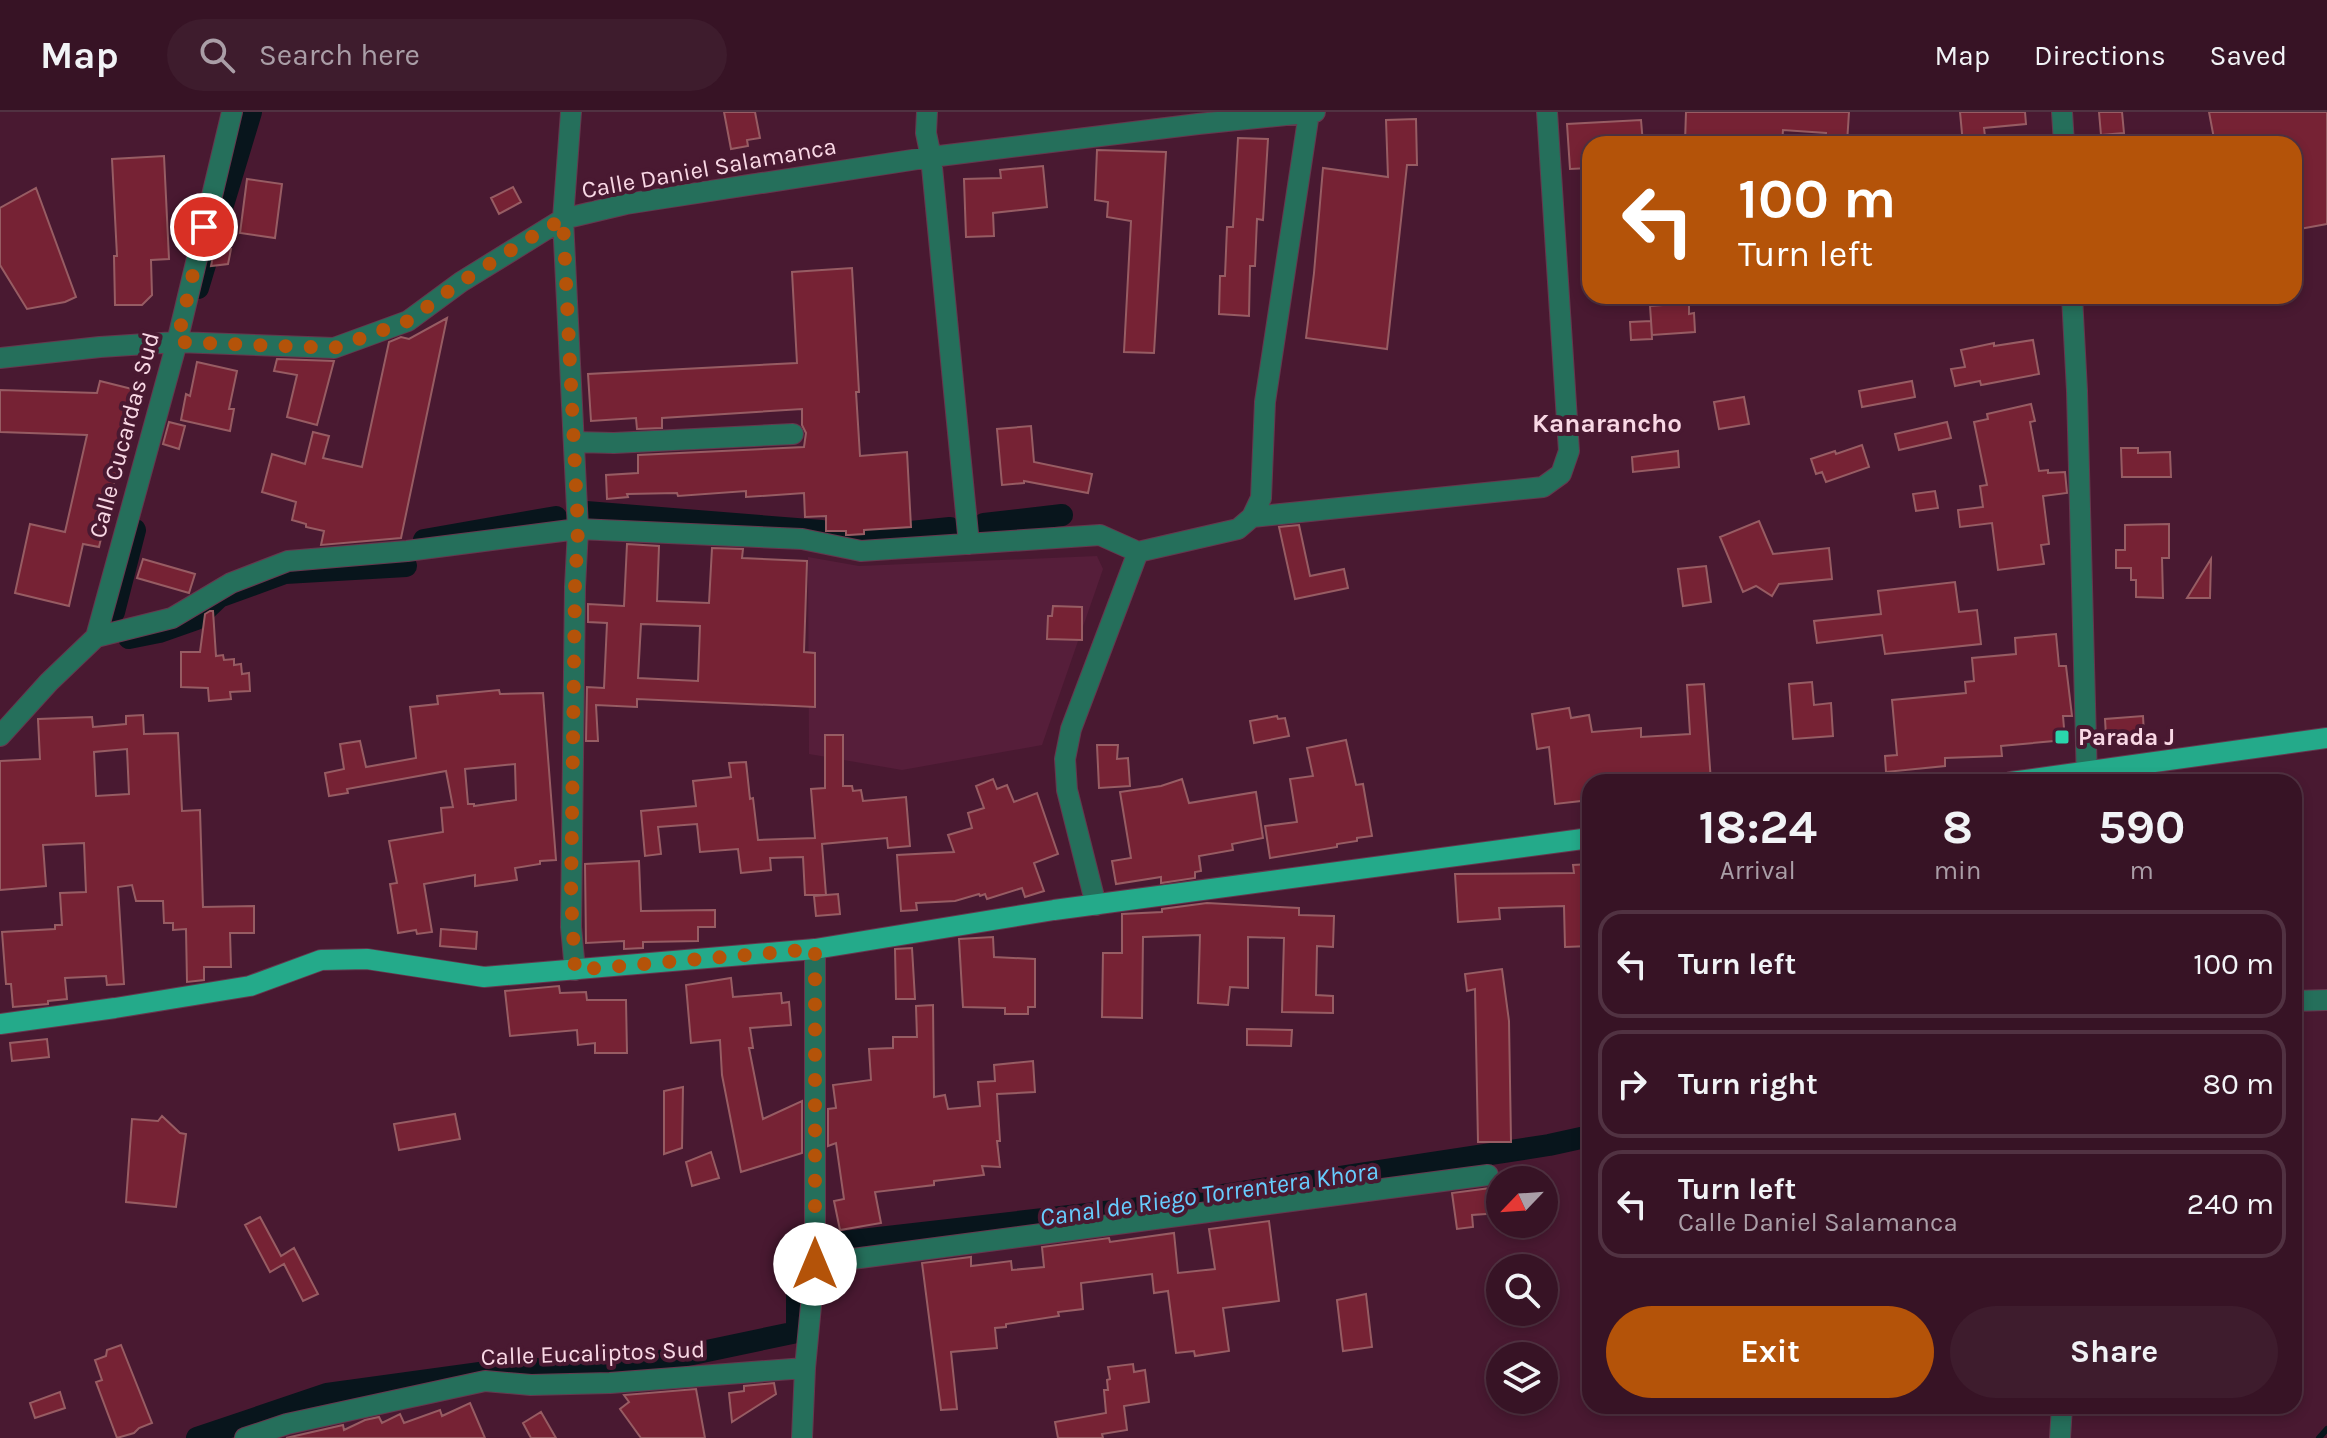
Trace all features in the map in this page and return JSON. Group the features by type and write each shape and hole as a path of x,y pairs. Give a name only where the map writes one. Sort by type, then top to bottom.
{"main road":[{"path":"2105,774 2327,738"},
{"path":"0,1024 250,986 321,960 367,959 484,977 815,949 1054,910 1582,839"}],"street":[{"name":"Calle Cucardas Sud","path":"96,637 177,342 232,112"},
{"path":"571,112 563,219 578,529 571,912 575,970"},
{"path":"927,112 926,133 931,157 969,544"},
{"name":"Calle Daniel Salamanca","path":"0,358 177,342 334,348 408,321 461,282 563,219 626,204 931,157 1315,112"},
{"path":"1252,517 1543,487 1561,474 1569,451 1547,112"},
{"path":"2062,112 2064,136"},
{"path":"0,736 49,682 96,637 172,618 231,583 288,561 407,551 578,529 802,539 861,551 1100,535 1138,552 1238,529 1252,517 1261,498 1265,402 1309,113"},
{"path":"2072,304 2087,774"},
{"path":"574,442 614,443 793,434"},
{"path":"1096,905 1067,790 1065,759 1071,729 1138,552"},
{"path":"802,1438 815,1264 815,949"},
{"path":"2302,1001 2327,1000"},
{"path":"815,1264 1486,1175"},
{"name":"Calle Eucaliptos Sud","path":"245,1438 290,1431 485,1381 531,1385 610,1383 805,1368"},
{"path":"2060,1438 2062,1414"}],"shaded area":[{"path":"1097,556 1103,569 1042,745 902,770 809,754 808,557 859,566"}],"building":[{"path":"724,112 755,112 760,138 747,140 748,146 731,149"},
{"path":"1686,112 1849,112 1847,136 1783,130 1783,136 1685,136"},
{"path":"1960,112 2025,112 2026,124 1984,128 1985,136 1962,136"},
{"path":"2099,112 2122,112 2124,133 2101,135"},
{"path":"2209,112 2327,112 2327,224 2302,229 2302,136 2214,136"},
{"path":"1416,119 1417,165 1407,165 1387,349 1306,338 1323,168 1388,177 1386,120"},
{"path":"1641,120 1642,136 1582,136 1582,168 1570,169 1567,124"},
{"path":"1238,138 1268,139 1263,220 1257,219 1255,266 1250,266 1249,316 1219,314 1220,276 1225,276 1227,227 1233,227"},
{"path":"1097,150 1166,152 1154,353 1124,352 1131,221 1107,217 1108,202 1095,200"},
{"path":"164,156 169,259 151,260 152,295 142,305 115,305 114,256 117,256 112,159"},
{"path":"1043,166 1047,207 993,213 994,236 966,237 964,179 1001,178 1000,170"},
{"path":"247,179 282,184 275,238 240,233"},
{"path":"513,187 521,202 499,214 491,198"},
{"path":"36,188 76,297 27,309 0,265 0,208"},
{"path":"215,246 231,249 228,264 211,266"},
{"path":"852,268 860,456 907,452 911,527 864,530 864,534 849,535 846,531 826,531 826,516 805,517 804,493 746,497 746,491 678,496 677,493 627,494 628,497 607,499 606,475 638,473 638,455 804,447 806,433 802,425 802,409 662,418 662,428 637,429 636,418 591,421 588,374 797,363 792,272"},
{"path":"1689,304 1689,314 1694,313 1695,332 1652,335 1650,306"},
{"path":"447,318 401,538 321,545 324,531 292,520 296,502 262,492 272,454 305,464 313,432 329,436 323,458 362,467 389,342 401,337 409,339"},
{"path":"1651,321 1652,339 1631,340 1630,322"},
{"path":"2033,340 2039,374 1981,385 1980,381 1955,386 1951,369 1965,367 1961,350"},
{"path":"277,359 334,361 317,425 287,417 297,375 274,371"},
{"path":"197,362 237,371 229,409 234,409 230,431 181,420"},
{"path":"100,381 136,390 99,547 83,544 69,606 15,593 30,524 65,532 87,435 0,432 0,390 97,393"},
{"path":"1912,381 1915,397 1862,407 1859,391"},
{"path":"1744,397 1749,424 1719,429 1714,402"},
{"path":"2031,404 2035,421 2030,422 2039,471 2065,472 2067,493 2043,496 2049,544 2041,545 2044,564 1998,570 1992,523 1960,527 1958,510 1983,507 1980,486 1987,485 1974,422 1988,419 1987,414"},
{"path":"169,422 185,426 179,449 163,444"},
{"path":"1947,422 1951,438 1899,450 1895,434"},
{"path":"1031,426 1034,462 1092,474 1088,493 1024,481 1002,485 997,429"},
{"path":"1862,445 1869,467 1826,482 1822,472 1816,474 1811,459"},
{"path":"2121,448 2138,448 2138,453 2170,452 2171,477 2122,477"},
{"path":"1678,451 1679,467 1633,472 1632,457"},
{"path":"1935,491 1938,508 1916,511 1913,494"},
{"path":"1759,521 1773,554 1829,548 1832,579 1779,584 1772,596 1756,586 1743,592 1720,537"},
{"path":"2169,524 2169,558 2162,558 2163,598 2136,597 2136,580 2131,580 2131,568 2116,568 2116,550 2125,550 2125,525"},
{"path":"1299,525 1310,576 1344,569 1348,588 1295,599 1279,527"},
{"path":"627,544 659,546 657,601 709,603 712,548 743,549 742,558 807,561 804,652 815,653 815,707 637,699 637,707 596,705 598,741 586,741 587,687 604,688 607,623 588,622 588,604 624,606","holes":["641,624 700,626 698,681 638,678"]},
{"path":"143,559 195,574 189,593 137,578"},
{"path":"2211,559 2210,598 2187,598"},
{"path":"1706,566 1711,602 1683,606 1678,569"},
{"path":"1955,582 1959,612 1977,610 1981,644 1885,654 1882,635 1817,643 1814,621 1881,614 1878,591"},
{"path":"1053,606 1082,607 1082,640 1047,639 1048,616 1052,616"},
{"path":"213,611 216,656 223,655 224,660 234,659 234,665 241,664 242,674 249,673 250,691 230,692 231,699 209,701 208,688 181,687 181,652 200,652 205,614"},
{"path":"2056,634 2059,666 2066,666 2072,716 2063,716 2065,740 2001,746 2002,756 1945,758 1945,766 1886,772 1885,756 1897,755 1892,700 1966,693 1965,682 1974,681 1972,658 2016,654 2015,638"},
{"path":"1812,682 1814,705 1831,703 1833,736 1793,739 1789,684"},
{"path":"1704,684 1710,774 1582,774 1582,801 1555,804 1549,747 1537,749 1532,714 1569,708 1571,718 1589,715 1592,732 1641,728 1641,737 1690,734 1687,685"},
{"path":"499,690 500,694 543,693 556,860 515,868 517,880 475,886 475,875 424,884 432,932 417,934 416,930 398,933 390,884 397,883 389,841 443,832 441,808 453,807 446,771 347,789 348,793 329,796 325,773 344,769 340,744 360,741 366,767 416,758 410,707 438,704 437,696","holes":["515,764 516,800 474,806 468,804 465,769"]},
{"path":"143,715 144,734 178,733 182,811 200,810 203,907 254,906 254,933 230,933 231,967 204,967 204,980 187,982 186,929 173,930 173,923 164,923 163,901 136,901 132,885 118,887 124,984 107,985 106,976 65,978 67,999 13,1007 11,984 6,984 2,932 55,929 55,925 62,925 60,893 86,892 84,843 43,845 46,886 0,890 0,761 40,759 38,719 92,717 93,727 126,724 126,716","holes":["127,749 129,794 96,796 94,752"]},
{"path":"1277,716 1278,719 1285,718 1289,736 1254,743 1250,721"},
{"path":"2143,716 2144,734 2106,736 2105,719"},
{"path":"825,735 843,735 843,786 852,786 853,791 861,790 863,801 906,797 910,846 888,848 887,838 822,844 826,895 805,895 803,857 770,858 771,870 741,873 738,849 700,852 697,824 658,827 661,854 645,856 641,811 696,806 693,781 731,777 729,763 746,762 758,840 815,838 811,789 825,788"},
{"path":"1346,740 1356,785 1363,784 1372,836 1337,844 1337,847 1270,858 1265,826 1297,822 1290,779 1313,776 1307,748"},
{"path":"1097,745 1118,745 1117,759 1128,758 1130,786 1099,788"},
{"path":"993,779 997,789 1007,785 1014,802 1037,793 1058,854 1034,863 1044,891 1025,897 1022,888 987,899 985,894 979,894 955,901 916,903 917,910 901,911 897,855 954,852 948,835 972,828 968,813 984,808 976,786"},
{"path":"1182,779 1189,803 1256,792 1263,838 1232,844 1233,850 1199,856 1201,871 1195,872 1195,878 1161,883 1161,877 1116,884 1112,861 1131,858 1120,792 1161,786"},
{"path":"639,861 641,911 715,910 715,927 698,927 698,941 643,942 643,948 624,949 624,941 586,943 585,864"},
{"path":"1582,864 1582,946 1565,947 1564,906 1499,908 1500,919 1458,922 1455,874 1574,873 1573,865"},
{"path":"838,894 840,914 816,916 814,896"},
{"path":"1207,903 1299,908 1299,915 1334,916 1333,947 1317,946 1316,995 1333,996 1333,1013 1282,1012 1284,938 1248,937 1248,988 1230,987 1228,1005 1198,1003 1200,935 1143,937 1142,1018 1102,1017 1103,953 1122,953 1122,914 1162,912 1162,909"},
{"path":"441,929 477,932 476,949 440,946"},
{"path":"993,937 994,957 1035,959 1035,1007 1028,1007 1028,1014 1005,1014 1005,1008 963,1007 959,939"},
{"path":"912,948 915,999 896,999 895,949"},
{"path":"1502,969 1509,1021 1511,1142 1478,1142 1475,989 1467,991 1465,974"},
{"path":"731,978 733,997 781,993 782,1003 789,1002 791,1025 750,1028 753,1048 749,1048 763,1119 802,1101 802,1153 741,1172 722,1075 720,1040 691,1043 686,985"},
{"path":"559,986 560,993 586,992 587,1000 626,1000 627,1053 595,1053 595,1043 578,1045 577,1030 510,1036 505,991"},
{"path":"933,1005 934,1097 945,1095 948,1109 980,1106 978,1082 995,1081 994,1065 1033,1061 1035,1092 997,1094 1000,1167 982,1166 984,1175 934,1181 934,1185 875,1192 881,1223 840,1230 834,1201 844,1199 836,1143 828,1146 828,1109 836,1108 833,1085 871,1080 869,1049 893,1048 893,1037 917,1037 916,1006"},
{"path":"1247,1029 1292,1030 1291,1046 1247,1045"},
{"path":"47,1039 49,1057 12,1061 10,1043"},
{"path":"683,1087 682,1148 664,1154 664,1091"},
{"path":"455,1114 460,1139 399,1150 394,1124"},
{"path":"162,1116 180,1133 186,1134 176,1207 126,1202 132,1119 158,1121"},
{"path":"711,1152 719,1178 692,1186 686,1162"},
{"path":"1486,1189 1486,1214 1472,1215 1473,1227 1457,1229 1452,1193"},
{"path":"260,1217 281,1256 294,1248 318,1294 303,1301 284,1264 270,1272 245,1225"},
{"path":"1269,1221 1279,1301 1223,1308 1229,1351 1195,1356 1194,1351 1176,1353 1168,1291 1154,1293 1152,1274 1081,1283 1083,1309 995,1328 997,1348 951,1352 957,1409 941,1410 922,1263 971,1257 971,1266 1011,1261 1012,1270 1044,1267 1042,1247 1174,1233 1178,1273 1215,1269 1209,1229"},
{"path":"1366,1294 1372,1347 1343,1351 1337,1300"},
{"path":"121,1345 152,1423 117,1438 96,1382 102,1380 95,1360 106,1356 107,1350"},
{"path":"1133,1364 1134,1372 1145,1370 1149,1402 1124,1406 1127,1430 1102,1434 1103,1438 1058,1438 1055,1422 1106,1413 1104,1390 1108,1390 1107,1380 1110,1379 1108,1367"},
{"path":"774,1383 776,1394 732,1422 729,1393 744,1391 744,1386"},
{"path":"696,1389 705,1438 641,1438 620,1409 629,1402 624,1395"},
{"path":"60,1392 65,1408 35,1418 30,1403"},
{"path":"470,1403 485,1438 286,1438 343,1425 344,1430 379,1417 382,1423 400,1414 404,1423 440,1410 442,1416"},
{"path":"541,1412 556,1438 531,1438 523,1423"}],"waterway":[{"name":"Canal de Riego Torrentera Khora","path":"198,288 251,112"},
{"name":"Canal de Riego Torrentera Khora","path":"586,512 822,531 861,537 950,528"},
{"name":"Canal de Riego Torrentera Khora","path":"984,524 1062,515"},
{"name":"Canal de Riego Torrentera Khora","path":"424,540 556,517"},
{"name":"Canal de Riego Torrentera Khora","path":"110,617 114,612 135,530"},
{"name":"Canal de Riego Torrentera Khora","path":"129,638 159,632 196,619 219,597 285,573 406,566"},
{"name":"Canal de Riego Torrentera Khora","path":"826,1244 1131,1209 1582,1138"},
{"name":"Canal de Riego Torrentera Khora","path":"197,1438 327,1394 509,1369 621,1369 797,1332 797,1247 809,1246"},
{"path":"2319,1438 2327,1429"}],"place":[{"name":"Parada J","path":"2062,737"}],"district":[{"name":"Kanarancho","path":"1607,423"}],"route":[{"path":"204,227 177,342 334,348 408,321 461,282 563,219 578,529 571,896 575,970 815,949 815,1264"}]}
